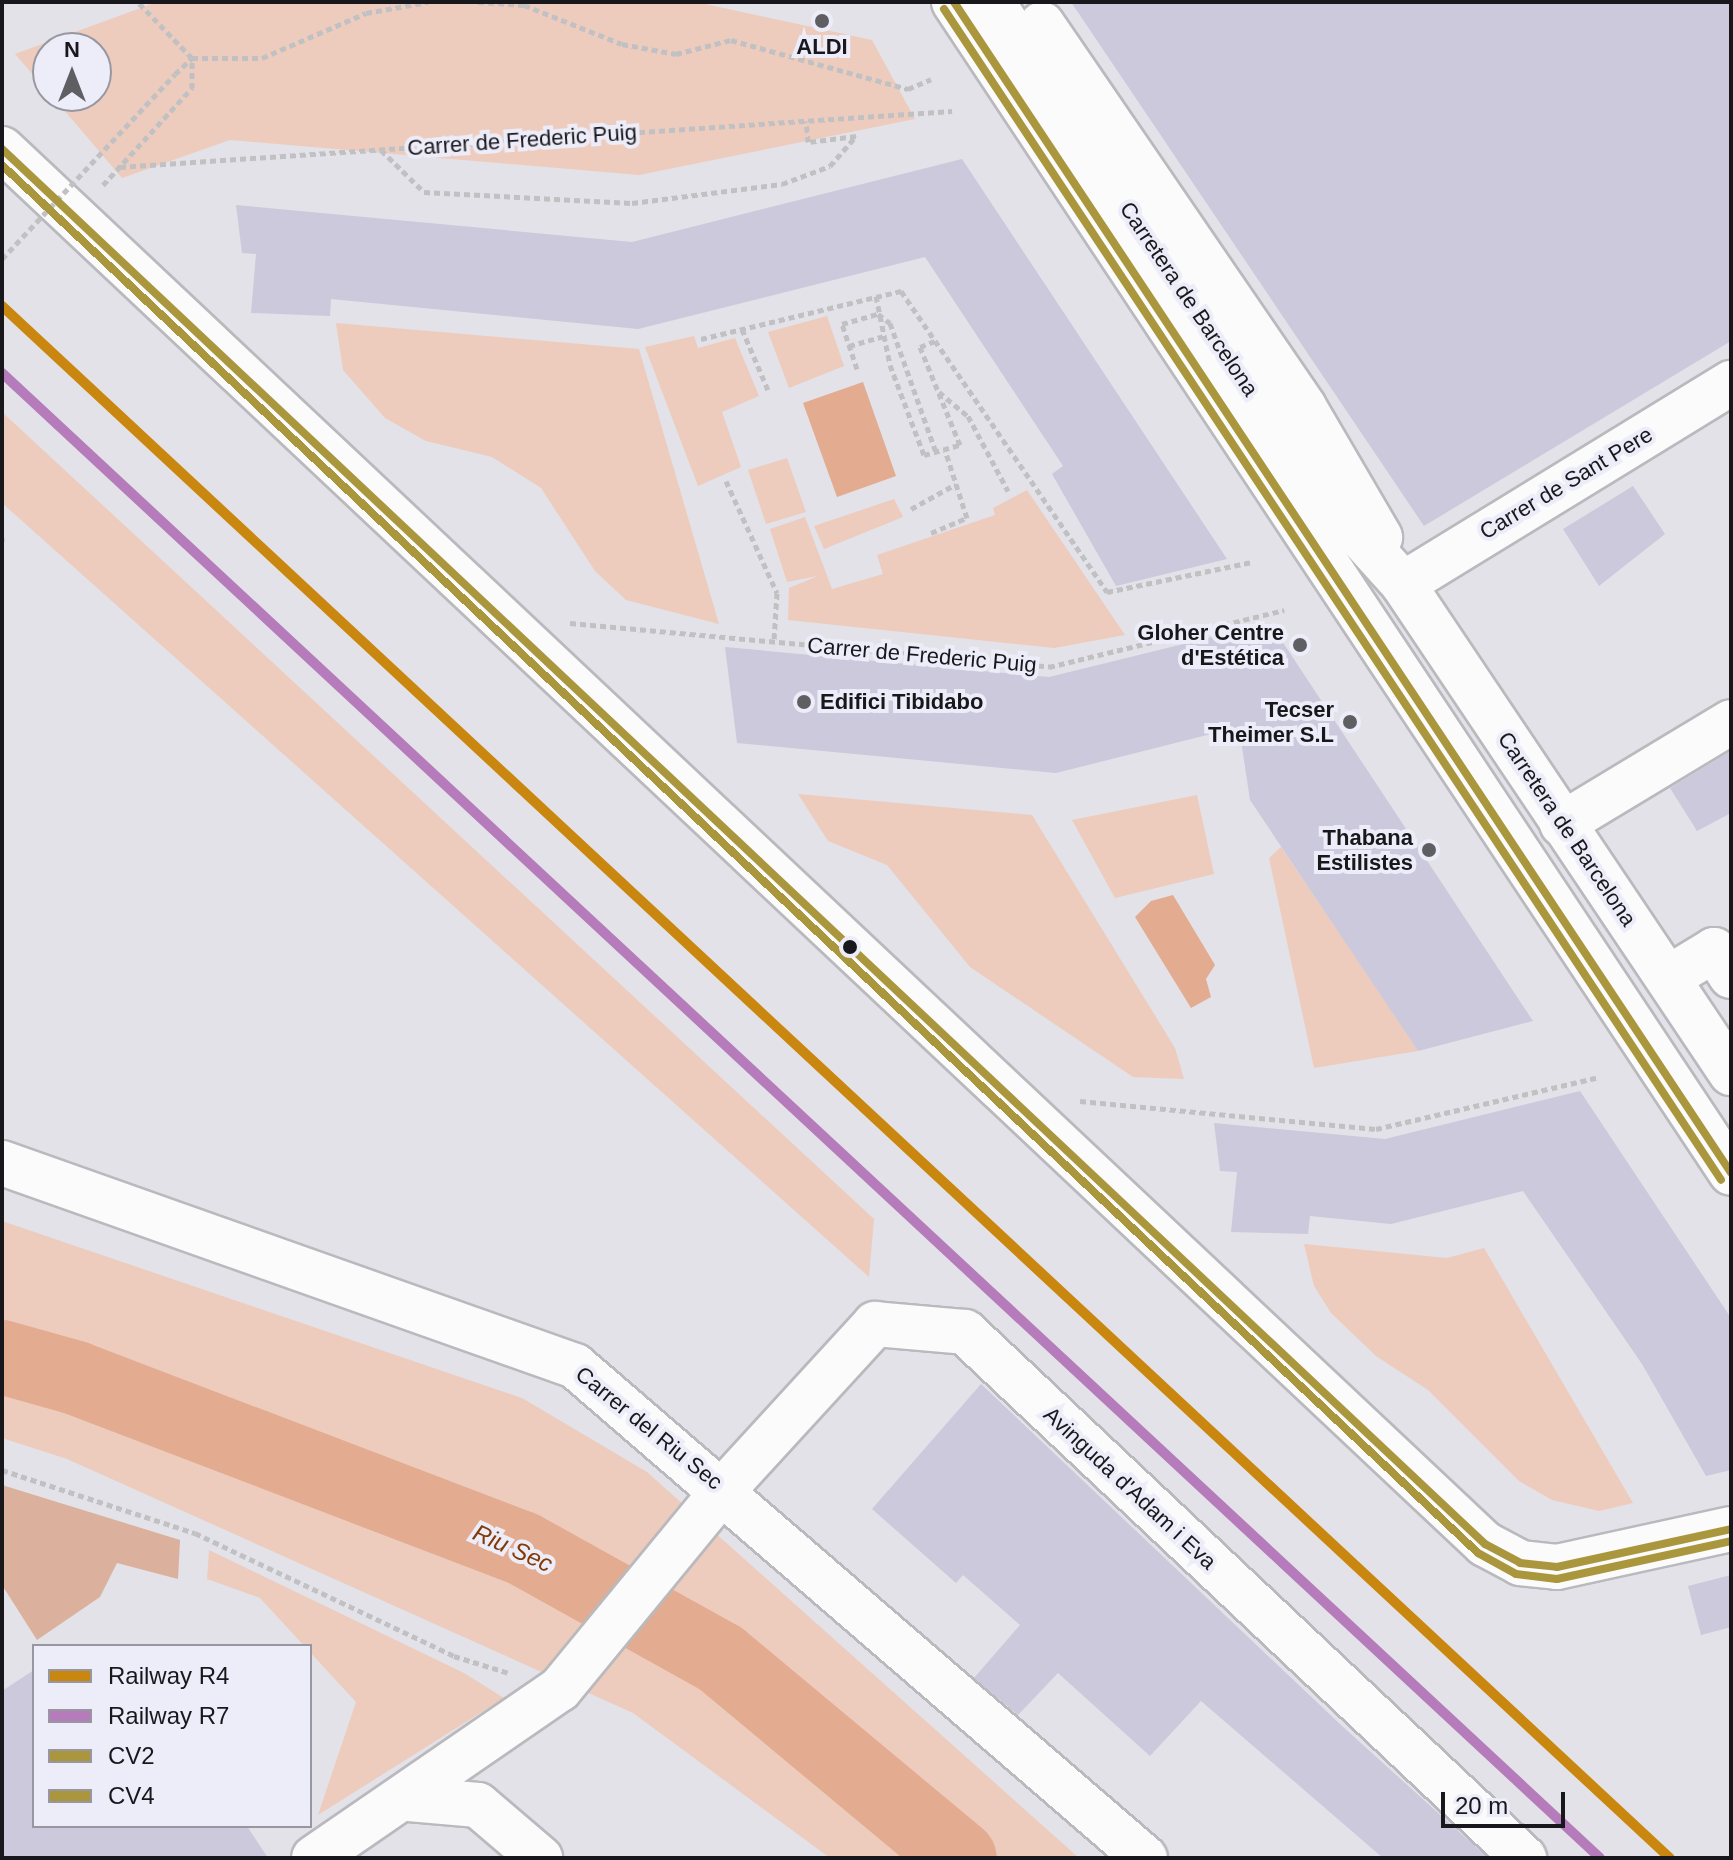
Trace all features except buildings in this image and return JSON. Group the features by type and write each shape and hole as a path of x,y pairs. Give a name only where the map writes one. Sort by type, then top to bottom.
{"street":[{"name":"Carretera de Barcelona","path":"954,2 1731,1173"},
{"name":"Carretera de Barcelona","path":"992,2 1314,485 1403,584"},
{"name":"Carretera de Barcelona","path":"1027,2 1359,492 1403,584 1731,1073"},
{"path":"2,149 1485,1544 1520,1563 1557,1567 1731,1529"},
{"name":"Carrer de Sant Pere","path":"1403,584 1731,383"},
{"path":"1562,824 1731,722"},
{"path":"1671,982 1725,955"},
{"name":"Carrer del Riu Sec","path":"2,1163 575,1366 719,1495 1145,1858"},
{"name":"Avinguda d'Adam i Eva","path":"719,1495 875,1324 965,1332 1524,1858"},
{"path":"315,1845 409,1799 560,1689 719,1495"},
{"path":"409,1799 478,1805 540,1858"}],"path":[{"path":"96,192 192,88 192,58 138,2"},
{"path":"2,259 192,58 262,58 366,13 428,2"},
{"path":"478,2 524,5 622,44 676,54 731,40 908,89 931,79"},
{"name":"Carrer de Frederic Puig","path":"120,167 952,111"},
{"name":"Carrer de Frederic Puig","path":"381,149 424,192 632,203 782,184 830,166 856,136 808,142 806,121"},
{"path":"701,339 901,291 1107,592 1252,562"},
{"path":"876,296 883,336 924,455 960,445 920,347 935,341"},
{"path":"857,369 842,324 878,314"},
{"path":"878,314 890,323 936,452"},
{"path":"742,329 768,390"},
{"path":"849,346 883,336"},
{"path":"939,392 968,416 1008,491"},
{"path":"931,533 967,518 945,450"},
{"path":"726,481 777,593 774,642"},
{"path":"911,509 956,484"},
{"name":"Carrer de Frederic Puig","path":"553,621 1049,667 1284,610"},
{"path":"1063,1100 1376,1129 1596,1078"},
{"path":"2,1470 195,1533 454,1656 560,1689"}],"shaded area":[{"path":"157,2 696,2 872,40 915,119 639,175 230,140 122,178 66,112 112,112 112,32 75,32"},
{"path":"32,48 32,74 15,54"},
{"path":"827,316 844,366 789,388 768,332"},
{"path":"336,323 639,349 719,624 626,600 595,571 541,488 492,457 426,441 385,418 343,370"},
{"path":"694,336 698,348 735,338 759,396 722,412 741,467 698,486 645,347"},
{"path":"863,382 896,476 837,497 803,403"},
{"path":"2,412 874,1219 869,1277 2,503"},
{"path":"787,458 806,512 766,524 748,470"},
{"path":"1027,490 1125,635 1054,648 788,620 789,588 818,576 787,582 770,529 805,517 832,589 883,574 877,555 995,515 993,508"},
{"path":"894,499 903,517 824,549 814,526"},
{"path":"798,794 1032,815 1175,1048 1184,1079 1133,1077 970,967 887,865 828,841"},
{"path":"1197,795 1214,874 1115,898 1072,820"},
{"path":"1281,847 1418,1051 1314,1068 1269,858"},
{"path":"1173,895 1215,965 1206,979 1211,997 1191,1008 1135,917 1151,901"},
{"path":"2,1221 522,1398 647,1472 1079,1858 830,1858 633,1713 67,1459 2,1438"},
{"path":"1304,1244 1447,1258 1484,1248 1633,1503 1599,1511 1552,1500 1519,1481 1428,1390 1376,1356 1331,1313 1314,1286"},
{"path":"2,1485 180,1540 178,1579 117,1563 100,1597 37,1640 2,1585"},
{"path":"209,1550 464,1673 504,1698 318,1815 356,1702 312,1654 312,1644 302,1644 260,1598 207,1579"}],"waterway":[{"name":"Riu Sec","path":"2,1357 76,1378 522,1548 720,1658 960,1858"}],"rail line":[{"name":"R4","path":"2,306 1670,1858"},
{"name":"R7","path":"2,373 1600,1858"}],"transit line":[{"name":"CV2","path":"954,2 1731,1173"},
{"name":"CV4","path":"944,9 1721,1180"},
{"name":"CV2","path":"2,149 1485,1544 1520,1563 1557,1567 1731,1529"},
{"name":"CV4","path":"2,165 1478,1553 1516,1574 1557,1579 1731,1541"}],"place":[{"name":"ALDI","path":"822,21"},
{"name":"Gloher Centre d'Estética","path":"1300,645"},
{"name":"Edifici Tibidabo","path":"804,702"},
{"name":"Tecser Theimer S.L","path":"1350,722"},
{"name":"Thabana Estilistes","path":"1429,850"}]}
